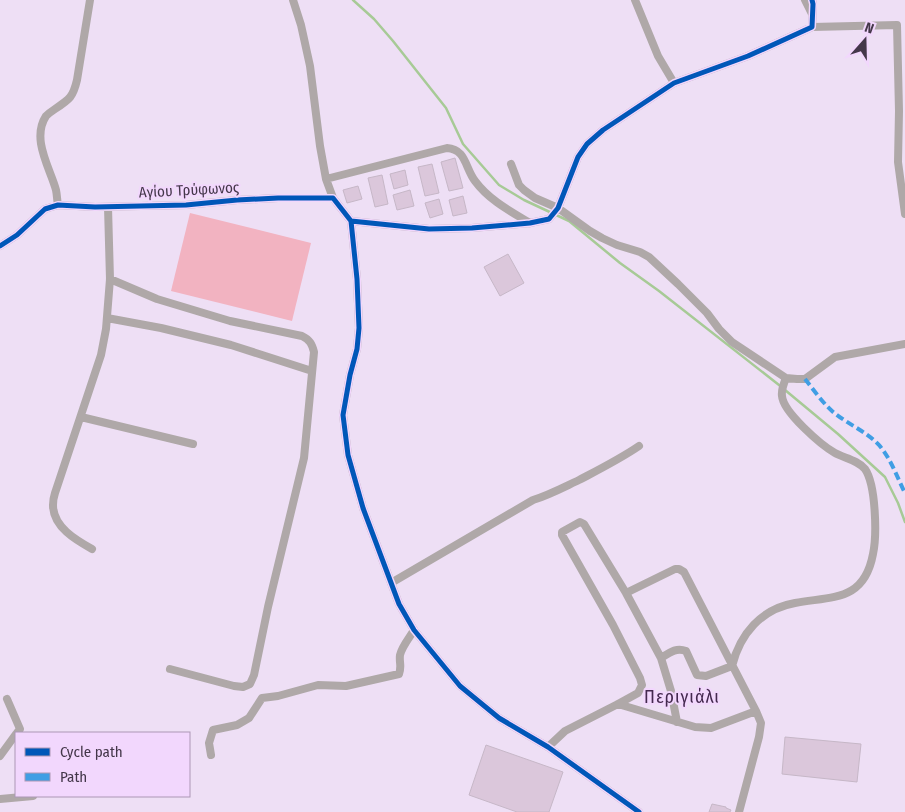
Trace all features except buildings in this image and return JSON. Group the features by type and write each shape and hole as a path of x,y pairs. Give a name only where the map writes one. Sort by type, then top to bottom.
{"street":[{"path":"0,246 17,235 45,209 58,205 56,190 47,166 40,136 42,124 47,114 68,100 74,92 90,0"},
{"path":"293,0 301,25 310,66 326,179 333,198 351,220 357,279 359,328 357,349 343,415 348,455 363,508 400,604 414,630 460,686 499,718 548,747 639,812"},
{"path":"636,0 658,56 674,83"},
{"path":"805,0 812,14"},
{"path":"812,0 812,27"},
{"path":"351,220 429,229 472,228 530,223 549,219 557,210 578,157 587,144 603,130 674,83 748,56 812,27 901,25 898,162 905,214"},
{"path":"326,179 447,148 454,148 460,152 474,180 488,195 497,203 530,223"},
{"path":"511,164 519,185 524,190 602,238 649,257 707,313 732,342 785,380 804,378 835,357 905,344"},
{"name":"Αγίου Τρύφωνος","path":"58,205 108,207 186,205 278,198 333,198"},
{"path":"92,549 72,538 57,521 53,506 55,493 101,355 106,329 110,279 108,207"},
{"path":"110,279 156,299 230,320 302,336 312,345 314,352 304,458 252,680 250,684 243,687 234,686 170,669"},
{"path":"107,318 161,328 231,345 312,371"},
{"path":"661,658 678,649 686,651 697,675 706,676 732,666 739,646 759,618 771,611 793,603 828,599 846,594 856,588 865,578 873,555 875,535 871,485 868,476 863,466 822,444 788,410 781,395 785,380"},
{"path":"81,417 193,444"},
{"path":"392,583 533,500 546,496 605,467 639,446"},
{"path":"548,747 565,731 638,693 642,685 612,625 566,543 562,532 580,522 584,524 626,593 661,658 671,691 677,722"},
{"path":"626,593 674,569 680,569 684,572 756,711 761,723 759,737 739,812"},
{"path":"211,755 209,743 213,730 237,725 249,718 262,698 278,696 318,685 346,686 399,674 401,651 414,630"},
{"path":"7,699 20,729 18,732"},
{"path":"618,704 695,727 711,728 756,711"},
{"path":"0,756 15,737"},
{"path":"0,799 22,797"}],"shaded area":[{"path":"190,213 311,243 292,321 171,291"}],"waterway":[{"path":"353,0 374,19 393,41 446,108 463,144 499,185 524,200 569,221 620,263 659,291 779,385 838,434 885,477 905,522"}],"marked path":[{"path":"805,379 832,411 879,445 890,462 905,493"}],"cycle path":[{"path":"351,221 429,229 472,228 530,223 549,219 558,208 578,157 587,144 603,130 674,83 748,56 812,27 812,0"},
{"path":"0,246 17,235 45,209 58,205 95,207 186,205 278,198 333,198 351,221 357,279 359,328 357,349 343,415 348,455 363,508 399,604 414,630 460,686 499,718 548,747 639,812"}],"district":[{"name":"Περιγιάλι","path":"682,697"}]}
